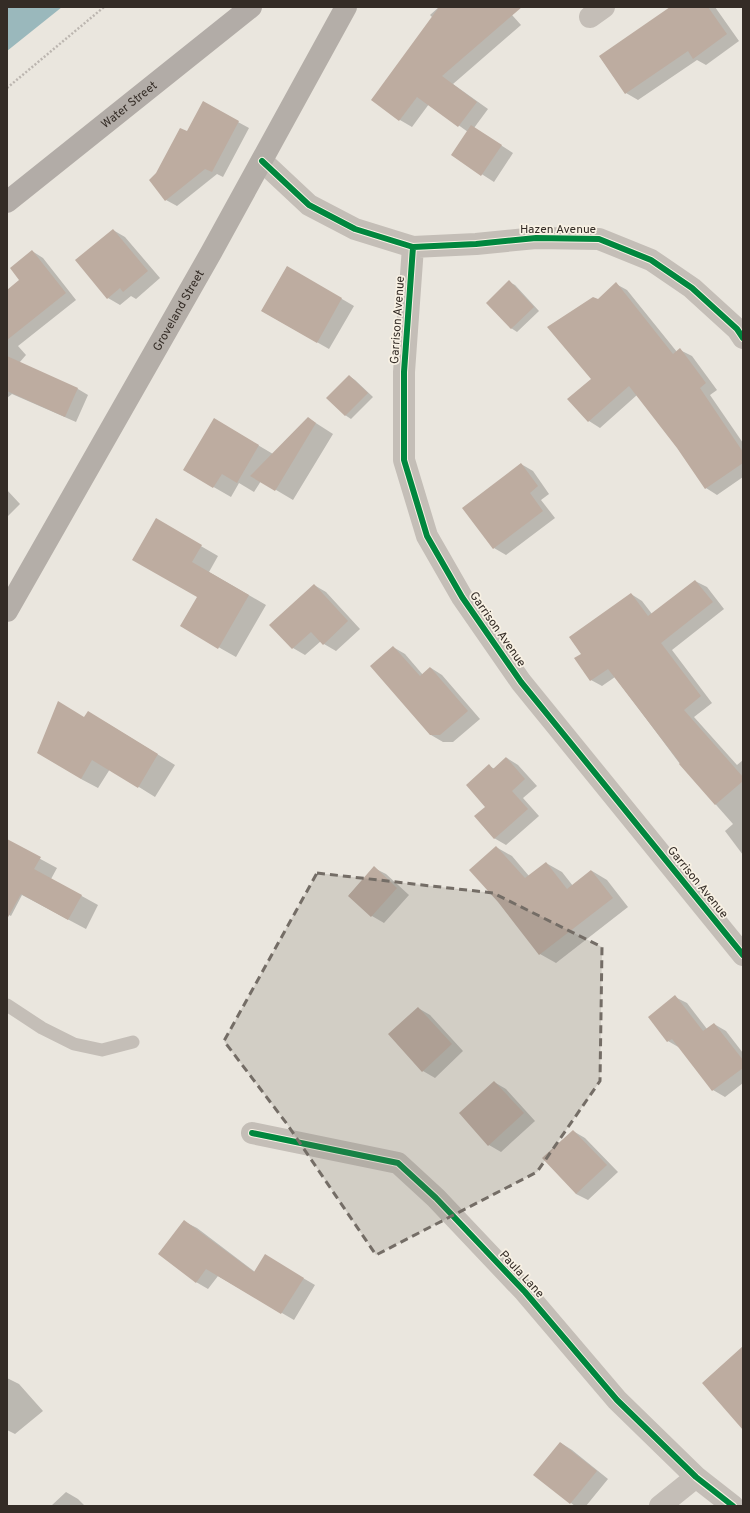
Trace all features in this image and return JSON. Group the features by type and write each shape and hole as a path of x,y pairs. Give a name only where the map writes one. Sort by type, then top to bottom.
{"main road":[{"name":"Water Street","path":"7,202 251,7"},
{"name":"Groveland Street","path":"7,611 212,251 346,7"}],"street":[{"name":"Hazen Avenue","path":"262,161 310,205 355,229 413,247 476,244 536,238 600,239 651,260 686,284 736,328 743,338"},
{"name":"Garrison Avenue","path":"413,247 404,372 404,460 427,536 462,597 522,682 743,955"},
{"name":"Paula Lane","path":"252,1133 398,1163 436,1198 525,1292 617,1400 696,1477 733,1506"},
{"path":"660,1506 696,1477"}],"lane":[{"path":"7,1005 42,1028 74,1044 102,1050 133,1042"}],"path":[{"path":"7,88 104,7"}],"highlighted area":[{"path":"317,873 493,893 602,947 600,1081 537,1172 376,1255 287,1124 224,1041"}],"water":[{"path":"7,7 62,7 7,51"}],"building":[{"path":"439,7 522,7 442,76 477,102 458,127 417,97 399,121 371,100"},
{"path":"670,7 708,7 727,34 693,59 688,51 625,94 599,56"},
{"path":"203,101 239,121 212,172 205,169 165,201 149,180 156,173 180,128 187,131"},
{"path":"471,125 502,145 481,176 451,155"},
{"path":"113,229 148,271 123,292 120,288 107,299 75,260"},
{"path":"32,250 66,293 7,340 7,290 19,280 10,268"},
{"path":"287,266 342,298 317,343 261,311"},
{"path":"509,280 534,307 511,329 486,303"},
{"path":"616,282 673,354 680,348 706,383 700,388 743,452 743,463 705,489 677,448 629,386 588,422 567,399 591,379 547,327 593,297 598,299"},
{"path":"7,356 78,388 65,417 7,391"},
{"path":"349,375 368,393 345,416 326,398"},
{"path":"308,417 316,423 275,491 250,476"},
{"path":"214,418 259,445 237,483 222,474 213,488 183,470"},
{"path":"521,463 538,486 530,493 543,511 493,549 462,508"},
{"path":"156,518 202,545 192,562 249,595 218,649 180,626 197,597 132,560"},
{"path":"695,580 713,602 661,643 701,696 684,710 743,777 743,781 715,805 679,764 680,763 608,669 590,681 574,658 581,654 569,637 631,593 648,616"},
{"path":"314,584 348,621 323,645 311,632 292,649 269,625"},
{"path":"393,646 420,676 430,667 468,711 440,735 430,735 370,666"},
{"path":"58,701 84,717 88,711 158,754 138,788 92,760 81,779 37,753"},
{"path":"506,757 525,779 512,791 528,809 494,839 474,816 485,807 466,785 489,764 493,769"},
{"path":"7,839 41,857 34,869 82,895 68,920 21,894 7,919"},
{"path":"496,846 525,878 546,862 567,889 591,870 613,898 539,955 498,902 469,870"},
{"path":"374,866 397,888 371,917 348,896"},
{"path":"675,995 703,1031 714,1023 743,1060 743,1068 712,1091 672,1039 667,1042 648,1017"},
{"path":"418,1007 452,1044 422,1072 388,1034"},
{"path":"494,1081 524,1113 488,1146 459,1113"},
{"path":"573,1130 607,1165 576,1194 542,1158"},
{"path":"184,1220 254,1272 265,1254 304,1278 281,1314 206,1269 196,1283 158,1254"},
{"path":"743,1346 743,1430 702,1383"},
{"path":"560,1442 597,1471 570,1504 533,1475"}],"cycle path":[{"path":"262,161 309,205 355,229 413,247 476,244 536,238 599,239 651,260 692,288 737,329 743,338"},
{"path":"413,247 404,372 404,460 427,536 462,597 521,682 743,955"},
{"path":"252,1133 398,1163 436,1198 525,1292 617,1400 696,1477 733,1506"}]}
